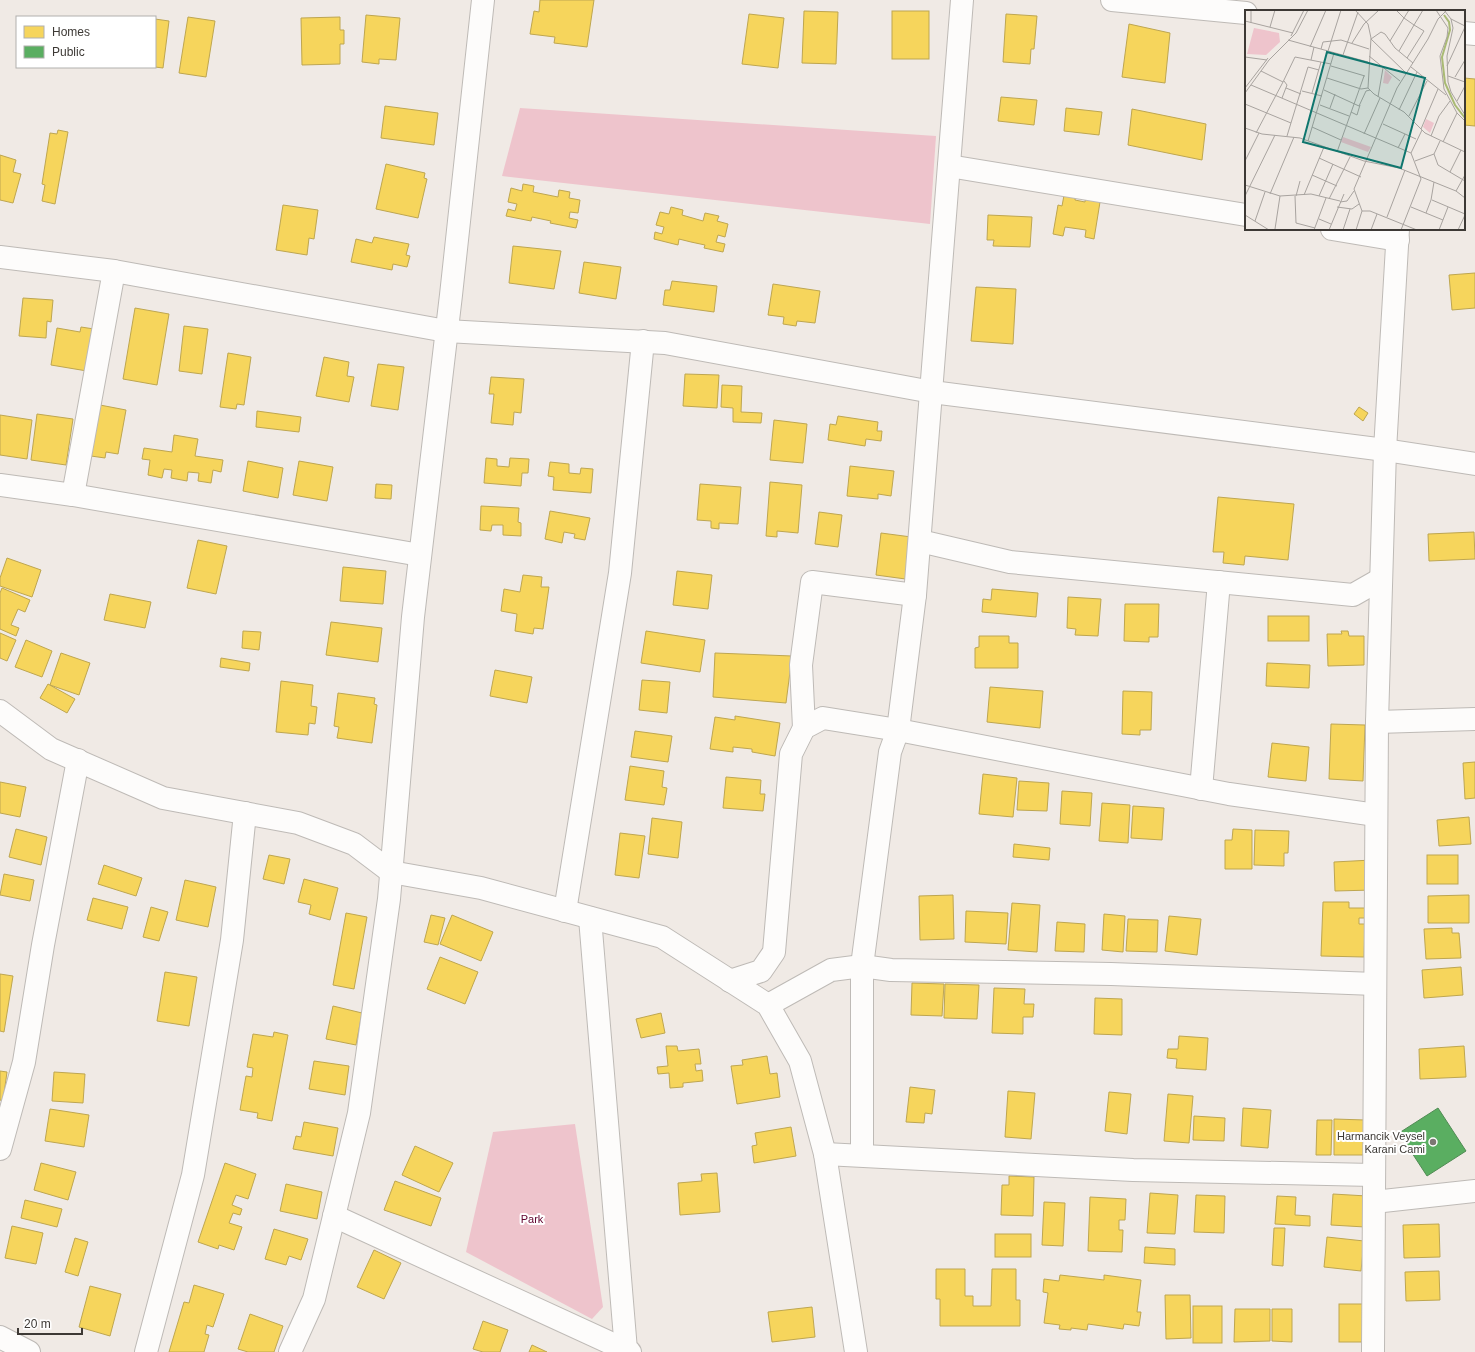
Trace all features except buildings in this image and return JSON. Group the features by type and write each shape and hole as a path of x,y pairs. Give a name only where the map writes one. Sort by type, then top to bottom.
{"street":[{"path":"290,1352 314,1299 359,1113 389,899 413,617 483,0"},
{"path":"862,1155 862,966 890,752 898,730 915,595 962,0"},
{"path":"1112,0 1166,3 1245,13"},
{"path":"1465,33 1475,34"},
{"path":"949,166 1245,215"},
{"path":"1345,230 1398,234 1385,450 1377,722 1373,1352"},
{"path":"0,257 114,271 446,331 665,343 932,392 1385,450 1475,464"},
{"path":"73,495 114,271"},
{"path":"565,911 620,572 643,341"},
{"path":"0,485 73,495 420,555"},
{"path":"920,541 1010,562 1353,595 1381,579"},
{"path":"730,981 761,971 774,952 791,754 804,728 801,665 812,582 915,595"},
{"path":"1201,789 1219,582"},
{"path":"0,711 51,749 163,798 298,823 354,844 391,872 481,888 662,937 768,1005 800,1061 825,1154 856,1352"},
{"path":"804,728 822,718 898,730 1229,794 1376,815"},
{"path":"1377,722 1475,719"},
{"path":"0,1149 24,1062 43,945 78,760"},
{"path":"146,1352 193,1175 232,940 245,813"},
{"path":"334,1216 628,1351 590,918"},
{"path":"768,1005 831,970 862,966 891,970 1111,974 1375,984"},
{"path":"825,1154 1133,1170 1373,1175"},
{"path":"1374,1202 1475,1191"},
{"path":"0,1337 29,1352"}],"green space":[{"path":"520,108 936,136 930,224 502,176"},
{"name":"Park","path":"575,1124 603,1307 592,1319 466,1252 493,1132"}],"place":[{"name":"Harmancik Veysel Karani Cami","path":"1433,1142"}]}
